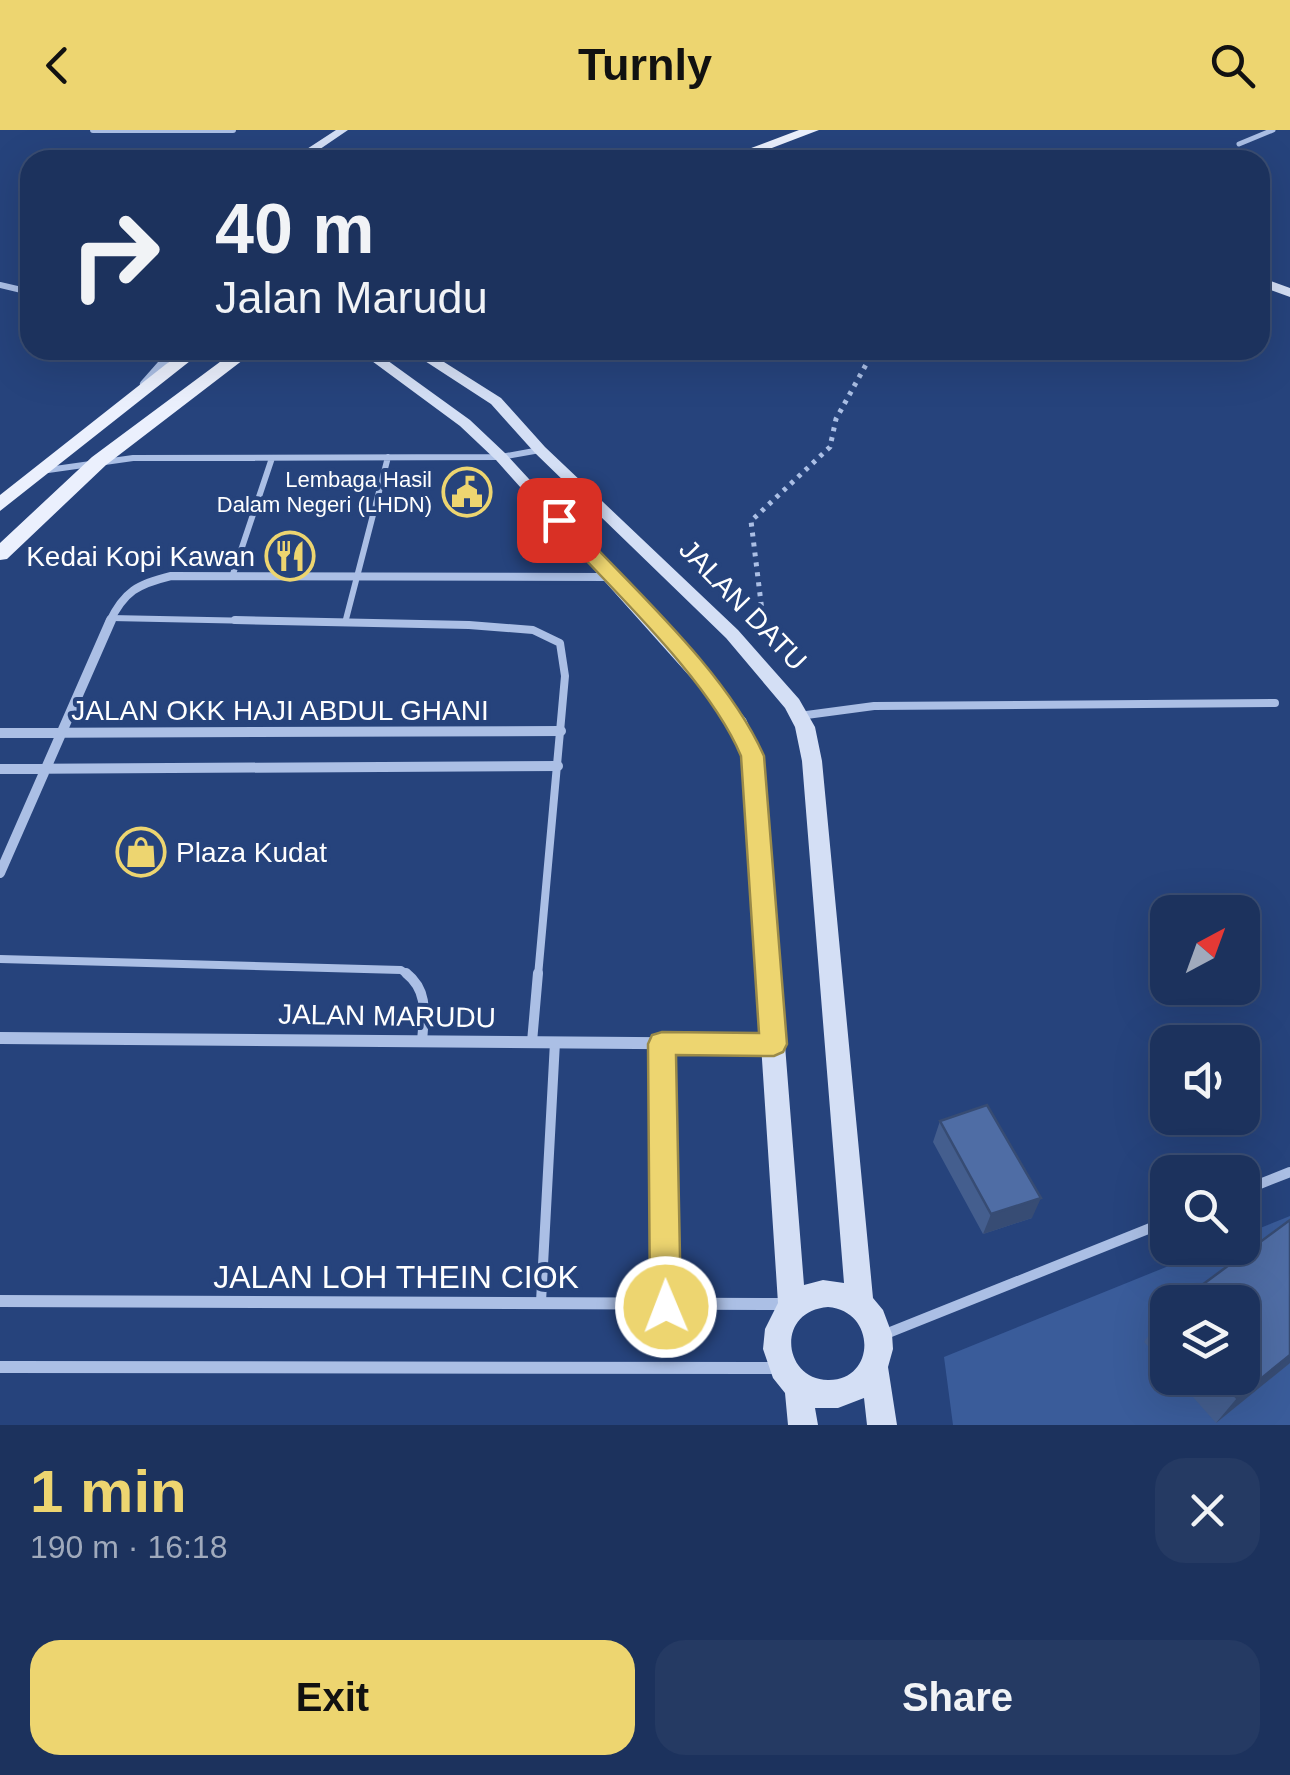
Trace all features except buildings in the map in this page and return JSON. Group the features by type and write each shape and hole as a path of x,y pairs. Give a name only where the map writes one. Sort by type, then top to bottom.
{"main road":[{"path":"312,150 343,130"},
{"path":"755,150 812,130"},
{"path":"0,505 182,360"},
{"path":"0,554 99,461 234,360"},
{"path":"378,360 465,423 501,456 708,685 739,724 752,756 792,1304 777,1334 792,1375 803,1425"},
{"name":"JALAN DATU","path":"431,360 496,402 540,450 732,634 772,678 799,716 812,761 860,1307"},
{"path":"533,492 571,480"},
{"path":"792,1304 818,1292 847,1298 860,1307 878,1337 874,1370 882,1425"},
{"path":"792,1375 813,1392 849,1392 864,1384 874,1370"}],"street":[{"path":"93,130 234,130"},
{"path":"130,400 165,360"},
{"path":"0,873 111,618 125,593 144,581 171,576 611,577"},
{"name":"JALAN OKK HAJI ABDUL GHANI","path":"0,734 561,732"},
{"name":"JALAN OKK HAJI ABDUL GHANI","path":"0,769 558,766"},
{"name":"JALAN MARUDU","path":"0,1038 774,1044"},
{"name":"JALAN LOH THEIN CIOK","path":"0,1302 666,1307 792,1304"},
{"path":"0,1367 792,1375"}],"lane":[{"path":"1240,144 1273,130"},
{"path":"38,471 99,461 501,456 540,450"},
{"path":"345,624 388,457"},
{"path":"232,577 272,458"},
{"path":"111,618 469,625 533,630 551,636 564,652 561,732 532,1042"},
{"path":"799,716 874,706 1275,704"},
{"path":"0,960 401,970 414,976 426,996 422,1041"},
{"path":"541,1306 555,1042"},
{"path":"662,1044 666,1307"},
{"path":"1260,1183 1290,1172"},
{"path":"878,1337 1150,1227"}],"path":[{"path":"732,634 762,610 748,528 751,521 830,448 836,419 868,360"}],"shaded area":[{"path":"1290,1216 1290,1425 953,1425 944,1357 1171,1265 1260,1265 1260,1228"}],"place":[{"name":"Lembaga Hasil Dalam Negeri (LHDN)","path":"467,492"},
{"name":"Kedai Kopi Kawan","path":"290,556"},
{"name":"Plaza Kudat","path":"141,852"}],"route":[{"path":"559,520 708,685 739,724 752,756 774,1044 662,1044 666,1307"}]}
